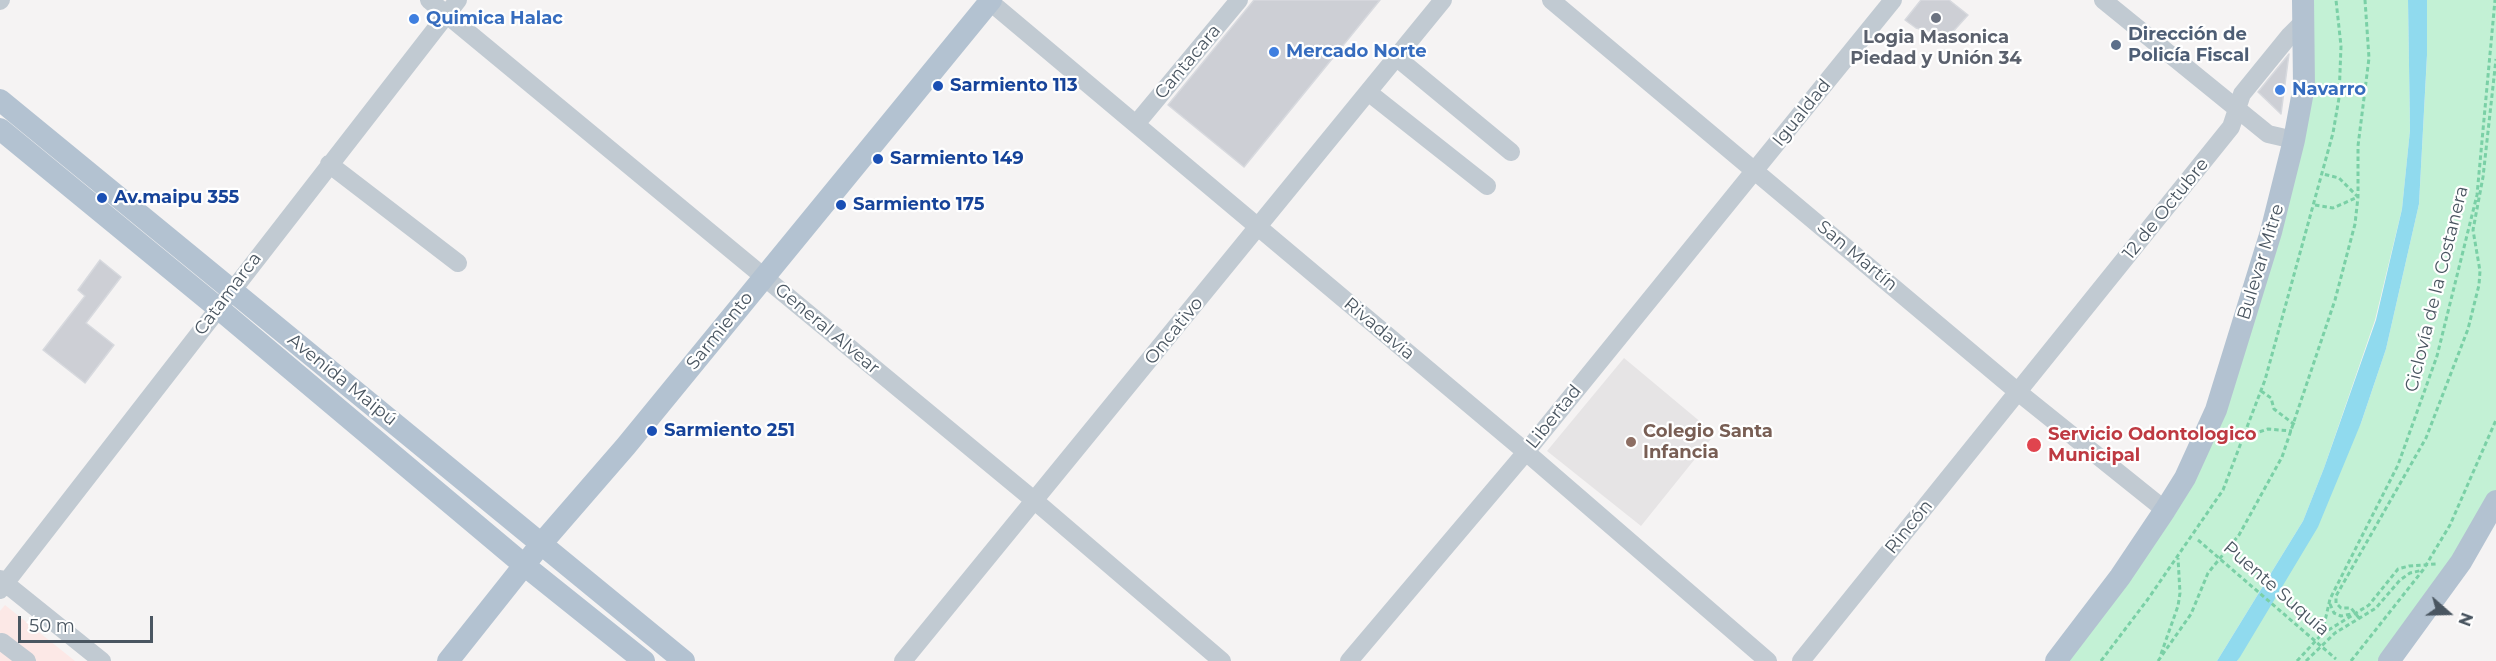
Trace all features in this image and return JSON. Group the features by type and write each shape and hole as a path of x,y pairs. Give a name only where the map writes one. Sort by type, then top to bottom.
{"main road":[{"name":"Sarmiento","path":"448,661 541,544 626,446 990,1"},
{"name":"Bulevar Mitre","path":"2056,661 2108,593 2165,510 2185,478 2216,410 2268,241 2294,140 2304,86 2304,10"},
{"name":"Avenida Maipú","path":"0,100 684,661"},
{"name":"Avenida Maipú","path":"0,129 218,308 524,565 644,661"},
{"path":"2389,661 2461,562 2496,501"}],"street":[{"name":"General Alvear","path":"429,0 452,7 764,277 1035,501 1221,661"},
{"name":"Cantacara","path":"1136,124 1239,0"},
{"name":"Oncativo","path":"903,661 1443,0"},
{"name":"San Martín","path":"1551,0 2018,392 2165,510"},
{"name":"Igualdad","path":"1755,170 1893,0"},
{"path":"2103,0 2268,134 2294,140"},
{"name":"Rivadavia","path":"990,1 1526,452 1768,661"},
{"name":"Catamarca","path":"2,584 452,7"},
{"name":"12 de Octubre","path":"2018,392 2232,127 2242,94 2290,34 2304,10"},
{"path":"1396,57 1511,152"},
{"path":"1368,92 1487,186"},
{"path":"329,164 458,263"},
{"name":"Libertad","path":"1349,661 1526,452 1755,170"},
{"name":"Rincón","path":"1801,661 2018,392"},
{"path":"2,584 102,661"},
{"path":"2,642 27,661"}],"path":[{"path":"2159,660 2191,614 2208,573 2239,535 2268,485 2295,425 2335,300 2355,224 2358,197 2358,146 2368,58 2365,0"},
{"name":"Ciclovía de la Costanera","path":"2297,661 2322,634 2330,599 2398,465 2437,356 2477,195 2495,0"},
{"path":"2359,618 2350,608 2342,608 2336,603 2337,596 2426,438 2468,329 2479,285 2480,271 2474,230 2484,177 2496,59"},
{"path":"2323,174 2339,178 2358,197"},
{"path":"2315,205 2333,208 2358,197"},
{"path":"2261,391 2271,398 2274,409 2295,425"},
{"path":"2350,661 2427,565 2450,525 2496,420"},
{"path":"2245,431 2256,433 2268,429 2292,431"},
{"name":"Puente Suquía","path":"2198,540 2336,659"},
{"path":"2159,660 2178,606 2180,592 2178,557"},
{"path":"2322,634 2369,605 2398,569 2461,562"},
{"path":"2306,661 2335,633 2376,608 2400,580 2410,573 2423,570"},
{"path":"2330,599 2331,610 2334,613 2341,616 2355,613"}],"shaded area":[{"name":"Colegio Santa Infancia","path":"1624,358 1715,434 1641,526 1547,451"},
{"path":"5,605 75,661 0,661 0,611"}],"green space":[{"path":"2303,0 2408,0 2410,130 2402,209 2375,320 2324,468 2303,521 2217,661 2056,661 2185,478 2284,185"},
{"path":"2427,0 2496,0 2496,501 2389,661 2237,661 2361,423 2386,349 2419,204 2427,56"}],"water":[{"path":"2408,0 2427,0 2427,55 2419,204 2386,349 2361,423 2318,527 2237,661 2217,661 2303,521 2376,320 2402,209 2410,130"}],"building":[{"name":"Mercado Norte","path":"1254,0 1380,0 1244,167 1168,105"},
{"name":"Logia Masonica Piedad y Unión 34","path":"1921,0 1949,0 1968,15 1949,36 1916,28 1905,20"},
{"path":"2289,54 2281,114 2258,92"},
{"path":"100,260 121,277 86,323 114,345 85,383 43,350 85,296 78,290"}],"place":[{"name":"Logia Masonica Piedad y Unión 34","path":"1936,18"},
{"name":"Quimica Halac","path":"414,19"},
{"name":"Dirección de Policía Fiscal","path":"2116,45"},
{"name":"Mercado Norte","path":"1274,52"},
{"name":"Sarmiento 113","path":"938,86"},
{"name":"Navarro","path":"2280,90"},
{"name":"Sarmiento 149","path":"878,159"},
{"name":"Av.maipu 355","path":"102,198"},
{"name":"Sarmiento 175","path":"841,205"},
{"name":"Sarmiento 251","path":"652,431"},
{"name":"Colegio Santa Infancia","path":"1631,442"},
{"name":"Servicio Odontologico Municipal","path":"2034,445"}]}
